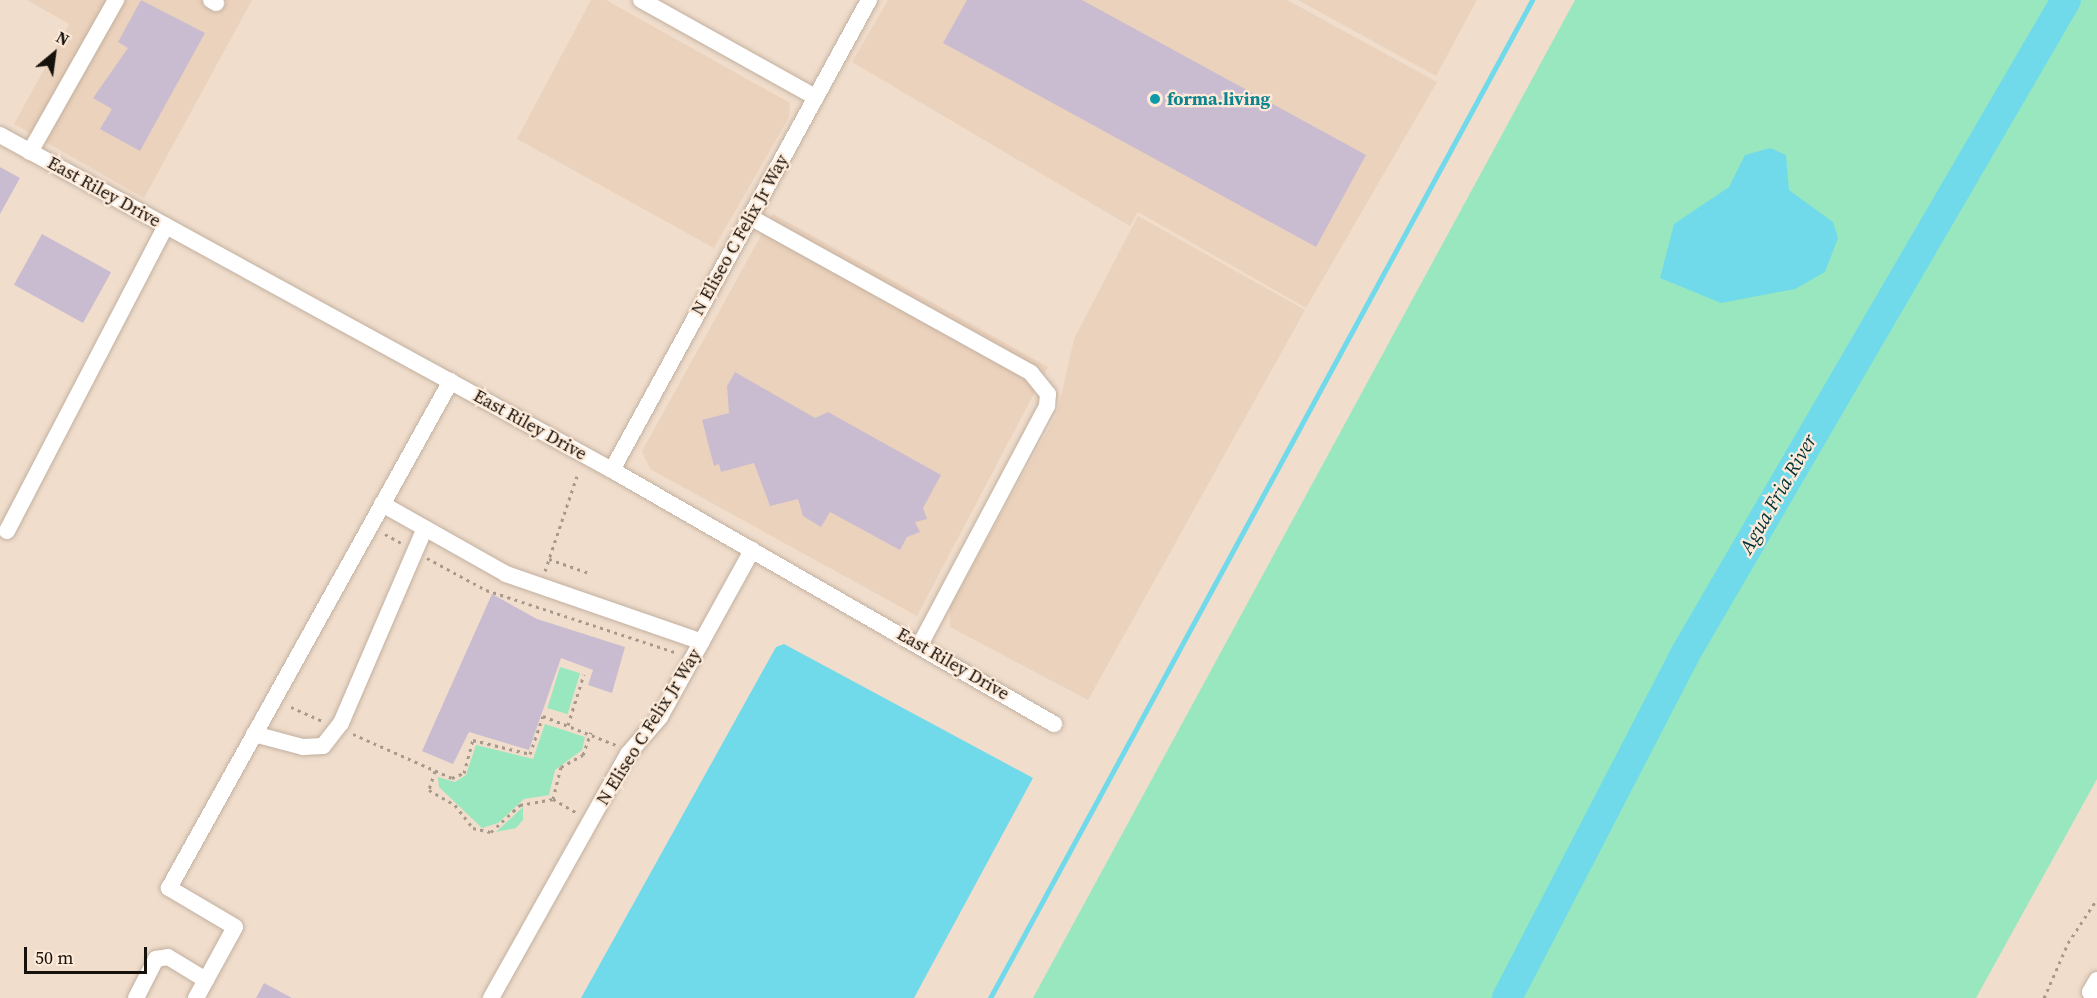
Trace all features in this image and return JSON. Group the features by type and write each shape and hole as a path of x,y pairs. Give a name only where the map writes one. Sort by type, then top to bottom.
{"street":[{"path":"30,152 116,0"},
{"path":"641,0 815,97"},
{"name":"N Eliseo C Felix Jr Way","path":"612,470 869,0"},
{"name":"East Riley Drive","path":"0,135 612,470 1054,724"},
{"path":"750,217 1031,373 1048,394 1047,406 920,645"},
{"path":"7,531 166,226"},
{"path":"136,998 156,959 168,957 200,993 235,927 169,888 451,381"},
{"path":"382,504 540,587 702,642"},
{"path":"254,734 303,747 324,746 337,728 425,528"},
{"name":"N Eliseo C Felix Jr Way","path":"491,998 628,754 660,717 752,550"}],"path":[{"path":"533,607 576,476"},
{"path":"385,534 486,590 680,653"},
{"path":"549,559 589,573"},
{"path":"568,725 584,674"},
{"path":"291,707 452,778 464,772 473,740 530,754 543,716 591,732 617,745"},
{"path":"553,799 561,767 583,755 591,732"},
{"path":"435,771 429,790 482,832 493,831 520,805 553,799 578,813"},
{"path":"2044,998 2068,943 2097,899"}],"shaded area":[{"path":"27,0 252,0 144,198 14,124 69,24"},
{"path":"591,0 606,0 790,103 789,117 714,248 517,139"},
{"path":"888,0 1287,0 1437,82 1306,308 1138,212 1130,226 852,62"},
{"path":"1298,0 1477,0 1436,76"},
{"path":"773,214 1048,367 917,616 650,469 642,451"},
{"path":"1138,216 1305,310 1088,700 950,627 950,607 1057,414 1074,339"}],"green space":[{"path":"1575,0 2097,0 2097,779 1976,998 1033,998"},
{"path":"560,667 580,673 568,714 547,708"},
{"path":"545,724 585,737 582,750 555,770 549,795 524,799 498,823 482,828 439,787 438,777 455,782 466,775 476,745 533,759"},
{"path":"523,807 523,820 516,828 496,832"}],"water":[{"path":"1770,148 1786,155 1789,190 1833,222 1838,238 1825,272 1795,289 1721,303 1660,278 1674,224 1729,187 1745,155"},
{"path":"784,644 1033,778 914,998 581,998 776,647"}],"building":[{"path":"141,0 205,33 140,151 100,129 112,109 93,98 128,48 118,42"},
{"name":"forma.living","path":"967,0 1082,0 1366,155 1316,247 943,43"},
{"path":"0,167 20,178 0,214"},
{"path":"42,234 111,272 83,323 14,285"},
{"path":"735,372 815,418 828,412 941,475 923,508 927,519 915,522 920,532 907,537 900,550 830,512 821,527 803,516 798,499 770,506 754,463 721,472 719,464 714,466 702,420 729,413 727,386"},
{"path":"492,594 537,619 625,647 612,693 588,685 593,670 561,658 529,750 469,732 453,764 422,751"},
{"path":"264,983 292,998 256,998"}],"waterway":[{"path":"990,998 1532,0"},
{"name":"Agua Fria River","path":"1507,998 1684,656 2066,0"}],"place":[{"name":"forma.living","path":"1155,99"}]}
